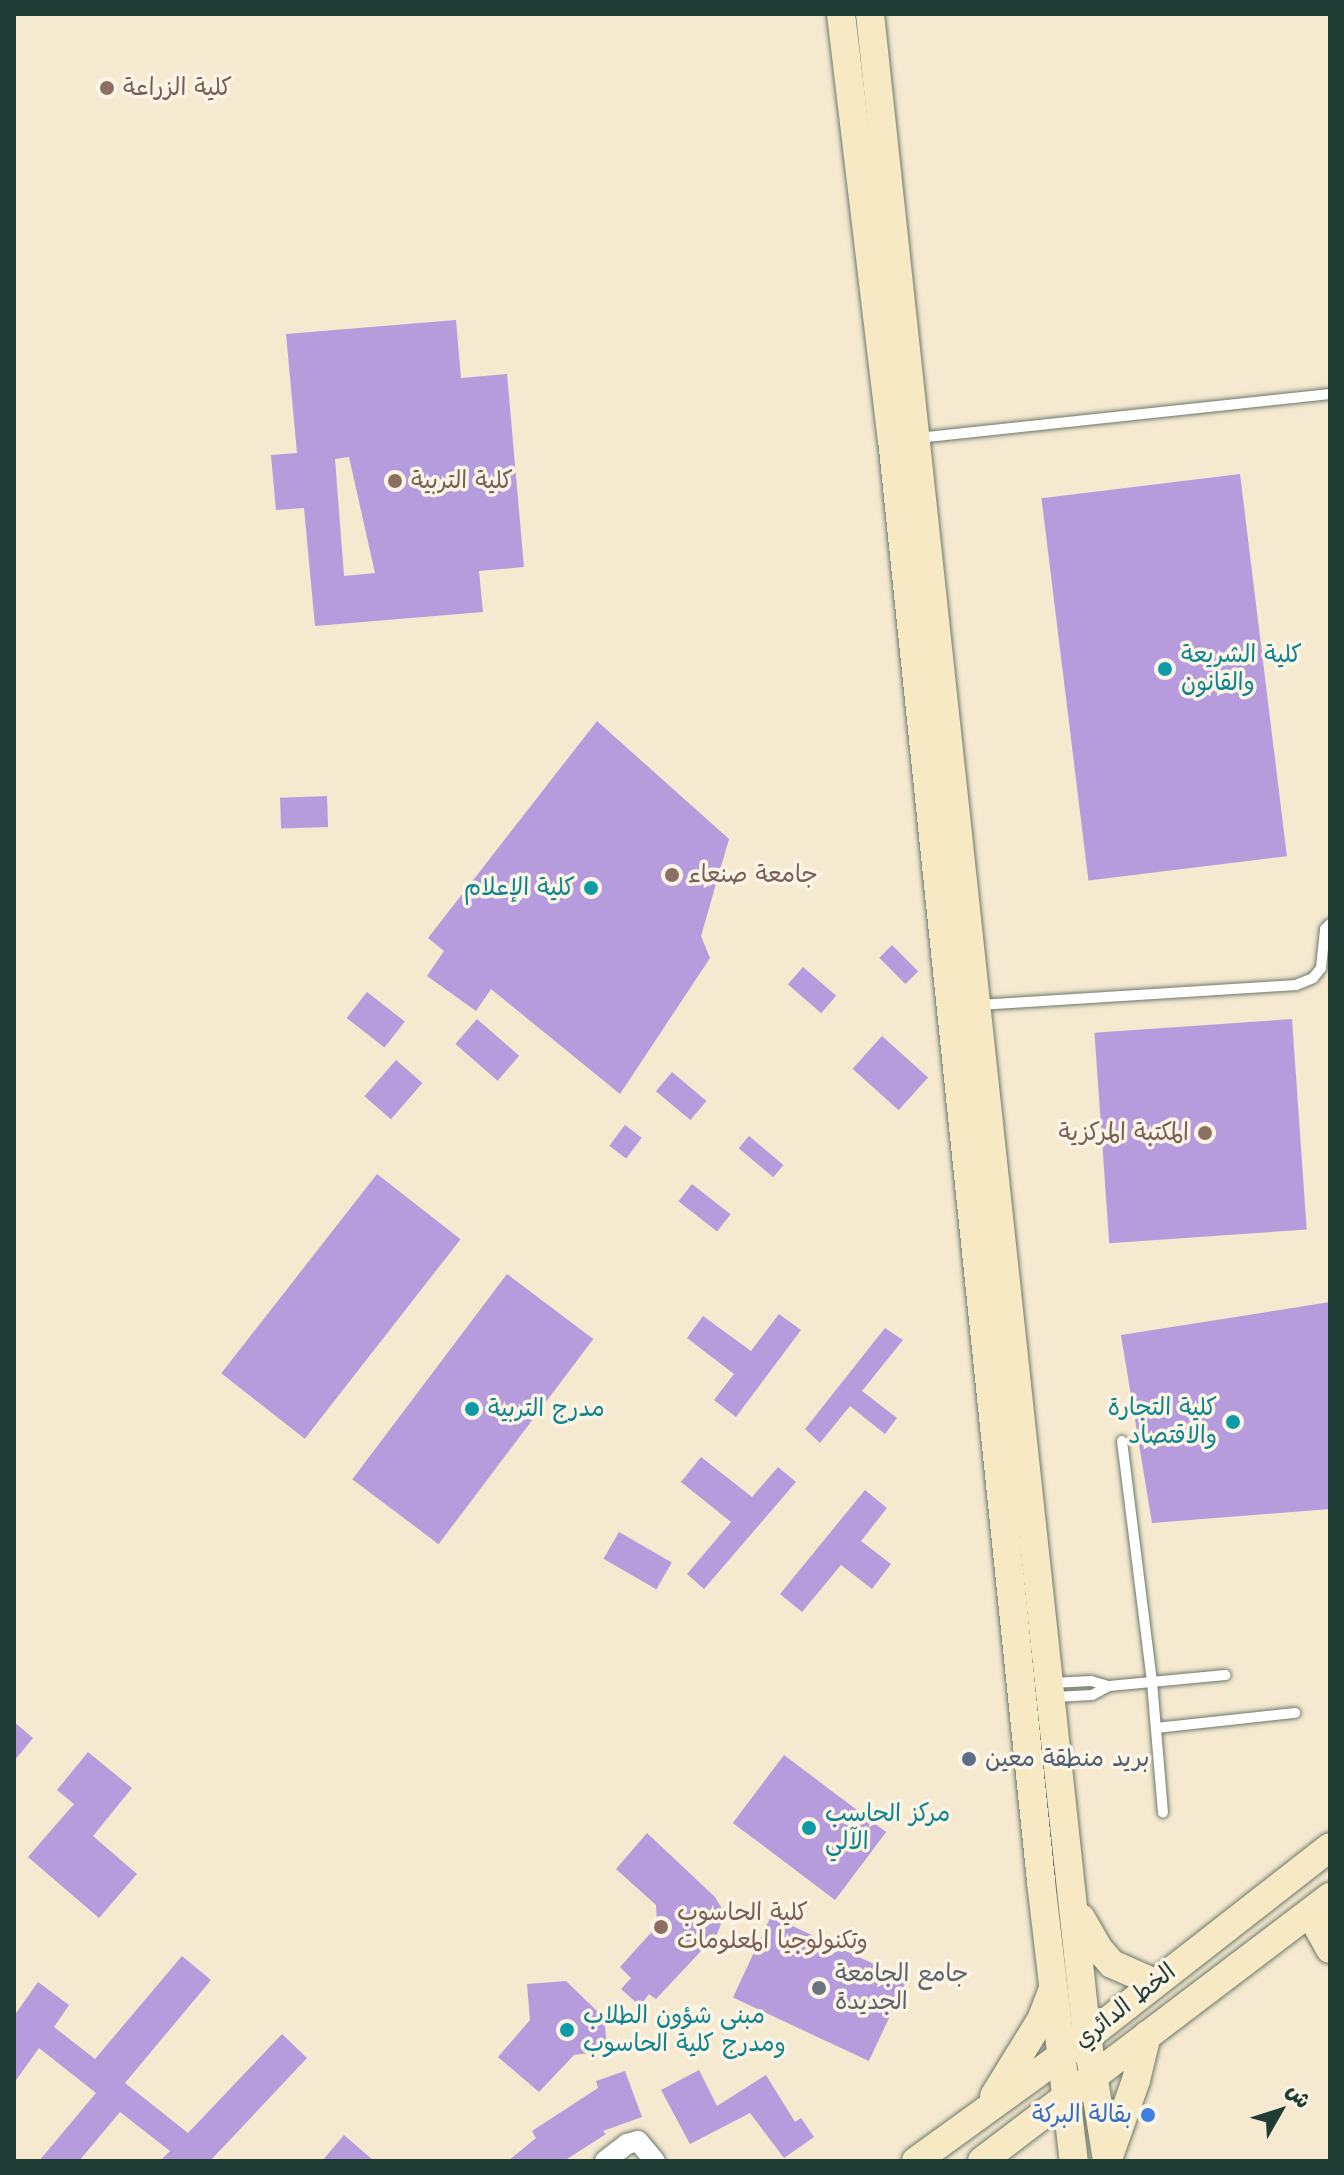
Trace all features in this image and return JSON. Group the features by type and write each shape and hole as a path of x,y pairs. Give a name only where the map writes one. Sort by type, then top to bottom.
{"street":[{"path":"841,14 846,67 905,439 977,1005 1041,1691 1054,1989 1074,2161"},
{"path":"870,14 905,439 1041,1691 1074,1904 1087,2037 1107,2161"},
{"path":"846,67 876,73"},
{"name":"الخط الدائري","path":"916,2161 1087,2037 1330,1847"},
{"path":"1074,1904 1098,1948 1112,1964 1155,1983"},
{"path":"1320,1905 1330,1949"},
{"name":"الخط الدائري","path":"988,2161 1067,2096 1320,1905"},
{"path":"986,2110 1041,2020 1054,1989"},
{"path":"1107,2161 1136,2080 1147,2035"},
{"path":"605,2161 627,2144 638,2141 655,2161"}],"lane":[{"path":"905,439 1330,394"},
{"path":"977,1005 1296,985 1313,978 1321,968 1325,929 1330,924"},
{"path":"1122,1441 1152,1682 1163,1813"},
{"path":"1041,1691 1092,1695 1109,1686 1225,1675"},
{"path":"1156,1728 1295,1713"}],"building":[{"name":"كلية التربية","path":"456,320 461,378 507,374 524,567 479,571 483,612 315,626 304,508 276,510 271,455 297,453 286,334","holes":["349,457 375,573 344,576 335,459"]},
{"name":"كلية الشريعة والقانون","path":"1240,474 1287,856 1088,881 1041,498"},
{"name":"كلية الإعلام","path":"597,721 729,839 701,936 710,958 620,1094 491,989 476,1011 427,976 444,951 428,938"},
{"path":"327,796 328,827 281,829 280,798"},
{"path":"892,945 918,971 905,984 879,958"},
{"path":"803,967 836,996 821,1013 788,984"},
{"path":"367,992 405,1022 385,1048 347,1018"},
{"path":"477,1019 519,1056 498,1081 455,1044"},
{"name":"المكتبة المركزية","path":"1292,1019 1307,1229 1109,1243 1094,1033"},
{"path":"882,1036 928,1077 899,1110 853,1069"},
{"path":"396,1060 422,1083 391,1119 365,1096"},
{"path":"672,1072 706,1101 690,1120 656,1091"},
{"path":"625,1125 642,1138 626,1158 609,1146"},
{"path":"749,1136 783,1165 773,1177 739,1148"},
{"path":"377,1174 461,1239 305,1439 221,1373"},
{"path":"692,1184 731,1214 717,1232 678,1201"},
{"name":"مدرج التربية","path":"507,1274 593,1339 439,1544 352,1479"},
{"name":"كلية التجارة والاقتصاد","path":"1330,1302 1330,1509 1152,1523 1121,1335"},
{"path":"779,1314 801,1330 736,1417 714,1400 734,1374 687,1338 703,1316 751,1351"},
{"path":"885,1328 903,1340 862,1391 897,1418 885,1434 850,1406 820,1443 805,1429"},
{"path":"701,1457 752,1497 778,1467 796,1482 704,1589 687,1574 731,1522 681,1482"},
{"path":"865,1490 887,1508 861,1541 891,1564 872,1589 841,1565 802,1612 780,1594"},
{"path":"619,1532 672,1562 656,1589 604,1559"},
{"path":"14,1722 33,1738 14,1761"},
{"path":"88,1752 132,1788 93,1836 137,1874 99,1918 28,1857 74,1804 57,1790"},
{"name":"مركز الحاسب الآلي","path":"784,1755 886,1832 835,1900 733,1823"},
{"name":"كلية الحاسوب وتكنولوجيا المعلومات","path":"647,1833 715,1897 725,1914 717,1934 656,1999 649,1994 640,2006 621,1989 631,1978 620,1967 657,1926 656,1905 616,1869"},
{"name":"جامع الجامعة الجديدة","path":"771,1916 907,1979 869,2061 733,1998"},
{"path":"182,1956 211,1980 125,2083 188,2133 282,2034 307,2058 210,2161 160,2161 170,2151 120,2112 79,2161 39,2161 96,2093 39,2048 14,2083 14,2016 38,1982 69,2005 54,2027 95,2059"},
{"name":"مبنى شؤون الطلاب ومدرج كلية الحاسوب","path":"566,1981 597,2011 604,2011 607,2051 574,2055 539,2092 498,2057 530,2020 527,1984"},
{"path":"699,2070 717,2106 766,2075 795,2122 801,2118 814,2137 784,2158 750,2113 690,2144 661,2090"},
{"path":"625,2071 642,2117 603,2131 606,2134 564,2161 508,2161 536,2138 532,2131 598,2088 596,2081"},
{"path":"344,2135 374,2161 322,2161"}],"place":[{"name":"كلية الزراعة","path":"107,88"},
{"name":"كلية التربية","path":"395,481"},
{"name":"كلية الشريعة والقانون","path":"1165,669"},
{"name":"جامعة صنعاء","path":"672,875"},
{"name":"كلية الإعلام","path":"591,888"},
{"name":"المكتبة المركزية","path":"1205,1133"},
{"name":"مدرج التربية","path":"472,1409"},
{"name":"كلية التجارة والاقتصاد","path":"1233,1422"},
{"name":"بريد منطقة معين","path":"969,1759"},
{"name":"مركز الحاسب الآلي","path":"809,1828"},
{"name":"كلية الحاسوب وتكنولوجيا المعلومات","path":"661,1927"},
{"name":"جامع الجامعة الجديدة","path":"819,1988"},
{"name":"مبنى شؤون الطلاب ومدرج كلية الحاسوب","path":"567,2030"},
{"name":"بقالة البركة","path":"1148,2115"}]}
